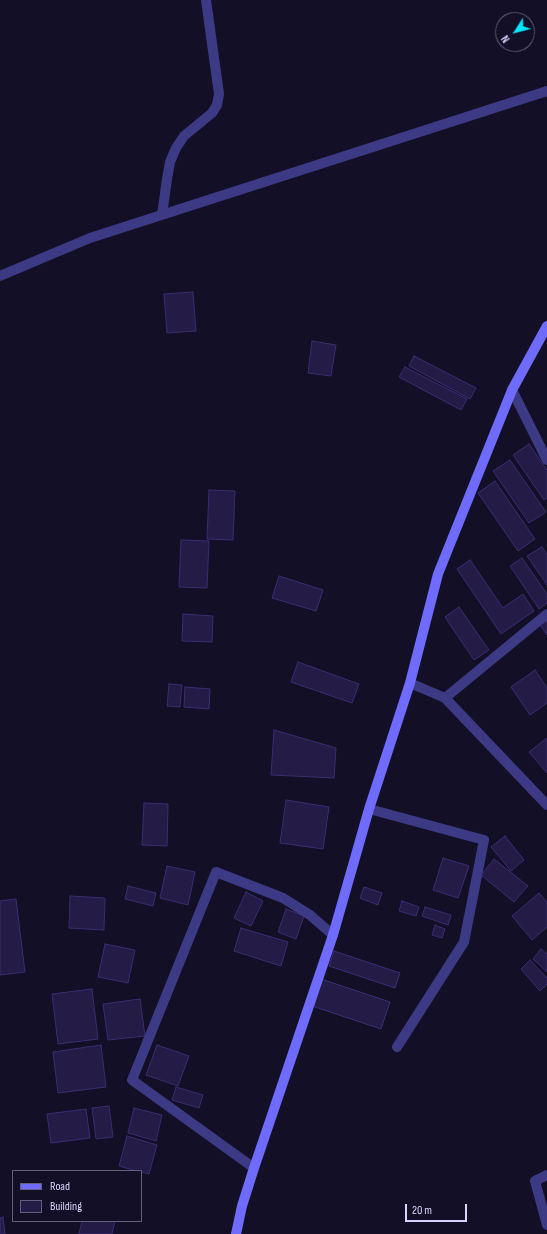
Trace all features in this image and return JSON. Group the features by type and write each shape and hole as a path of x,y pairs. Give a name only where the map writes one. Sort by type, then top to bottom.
{"main road":[{"path":"236,1234 242,1206 254,1168 333,935 369,809 410,683 438,574 512,390 547,326"}],"street":[{"path":"162,215 170,162 176,148 184,136 212,113 217,105 219,94 206,0"},
{"path":"0,276 90,238 547,91"},
{"path":"512,390 547,460"},
{"path":"445,698 547,614"},
{"path":"410,683 445,698 547,805"},
{"path":"369,809 484,840 464,942 397,1047"},
{"path":"254,1168 132,1080 216,872 283,898 310,915 333,935"},
{"path":"547,1176 535,1181 547,1225"}],"building":[{"path":"193,292 196,331 167,333 164,294"},
{"path":"312,341 336,345 331,376 308,373"},
{"path":"414,356 476,388 470,399 409,366"},
{"path":"405,367 467,399 461,410 399,377"},
{"path":"529,444 547,470 547,498 544,500 513,455"},
{"path":"510,460 546,512 529,523 493,471"},
{"path":"495,481 535,539 518,551 478,493"},
{"path":"209,490 235,491 233,540 207,539"},
{"path":"181,540 209,541 207,588 179,587"},
{"path":"542,547 547,554 547,585 527,556"},
{"path":"522,558 547,594 547,603 539,609 510,566"},
{"path":"470,560 503,608 523,594 534,611 501,634 457,569"},
{"path":"279,576 323,590 316,611 272,598"},
{"path":"459,607 489,650 474,660 445,617"},
{"path":"183,614 213,616 212,642 182,641"},
{"path":"547,620 547,635 540,625"},
{"path":"298,662 359,684 352,703 291,682"},
{"path":"535,670 547,688 547,703 530,715 511,687"},
{"path":"169,684 182,685 180,707 167,706"},
{"path":"185,687 210,689 209,709 184,707"},
{"path":"274,730 336,748 334,778 271,775"},
{"path":"547,738 547,773 529,752"},
{"path":"286,800 329,807 323,849 280,843"},
{"path":"144,803 168,804 167,846 142,845"},
{"path":"505,836 524,860 511,871 491,847"},
{"path":"443,858 469,866 458,898 433,890"},
{"path":"494,859 528,886 514,902 481,875"},
{"path":"167,866 195,872 188,905 160,898"},
{"path":"128,886 156,893 153,906 125,899"},
{"path":"364,887 382,893 378,905 360,898"},
{"path":"246,892 263,901 251,926 234,918"},
{"path":"539,893 547,902 547,927 532,940 512,916"},
{"path":"70,896 105,898 104,930 69,928"},
{"path":"16,899 25,972 0,975 0,901"},
{"path":"402,901 419,907 416,916 399,911"},
{"path":"425,907 451,915 448,925 422,916"},
{"path":"286,909 304,916 296,939 278,932"},
{"path":"435,925 445,929 442,938 432,935"},
{"path":"241,928 288,942 281,966 234,951"},
{"path":"105,944 135,950 128,983 98,977"},
{"path":"541,949 547,954 547,972 533,959"},
{"path":"334,951 400,973 395,988 329,966"},
{"path":"530,960 547,978 547,984 540,991 521,969"},
{"path":"321,979 390,1002 381,1029 312,1006"},
{"path":"92,989 98,1039 58,1044 52,994"},
{"path":"140,999 145,1036 108,1040 103,1004"},
{"path":"101,1045 106,1087 58,1093 53,1052"},
{"path":"157,1045 189,1056 178,1086 146,1075"},
{"path":"176,1087 203,1095 199,1108 172,1100"},
{"path":"109,1106 113,1137 96,1139 92,1108"},
{"path":"134,1108 162,1115 156,1141 128,1133"},
{"path":"86,1109 90,1138 51,1143 47,1114"},
{"path":"127,1136 157,1145 149,1174 142,1172 142,1170 133,1170 119,1166"},
{"path":"3,1217 5,1234 0,1234 0,1218"},
{"path":"82,1222 115,1222 112,1234 79,1234"}]}
